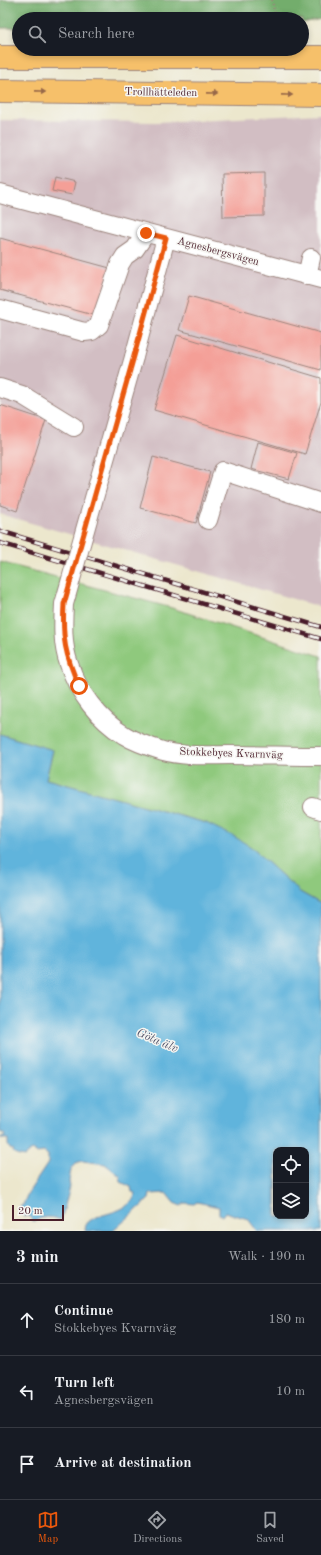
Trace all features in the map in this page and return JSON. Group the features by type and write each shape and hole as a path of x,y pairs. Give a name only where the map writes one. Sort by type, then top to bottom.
{"highway":[{"path":"0,57 321,57"},
{"name":"Trollhätteleden","path":"0,91 321,95"}],"street":[{"name":"Agnesbergsvägen","path":"0,194 166,238 313,271"},
{"path":"0,309 84,332 92,331 99,325 120,264 125,256 135,249 146,233"},
{"name":"Stokkebyes Kvarnväg","path":"166,238 64,604 64,643 69,664 79,686 92,705 107,722 124,735 146,745 164,751 207,755 321,756"},
{"path":"0,388 22,395 74,427"},
{"path":"208,520 223,471 321,503"}],"path":[{"path":"272,0 275,12"}],"shaded area":[{"path":"321,114 321,607 0,514 0,120 156,122"}],"green space":[{"path":"0,0 321,0 321,19 309,22 309,12 12,12 12,28 0,28"},
{"path":"0,562 172,608 321,656 321,904 300,892 251,847 206,823 46,779 53,750 0,734"}],"water":[{"name":"Göta älv","path":"0,734 53,750 46,779 206,823 235,837 251,847 300,892 321,904 321,1231 257,1231 248,1219 225,1212 222,1216 219,1214 219,1207 197,1202 194,1204 185,1203 181,1206 174,1203 166,1193 150,1194 149,1199 113,1231 85,1231 86,1223 96,1217 120,1210 125,1207 130,1203 136,1193 132,1192 131,1187 121,1182 120,1176 105,1164 83,1161 75,1163 71,1170 69,1181 70,1187 61,1220 46,1217 32,1221 30,1216 23,1216 19,1207 23,1205 28,1193 48,1163 48,1155 44,1152 36,1153 32,1150 24,1157 16,1155 13,1152 14,1150 10,1149 8,1145 8,1139 1,1139 1,1137 5,1137 4,1134 0,1132"}],"building":[{"path":"264,173 264,216 223,217 222,174"},
{"path":"55,177 75,182 72,195 52,191"},
{"path":"0,238 110,268 97,316 0,290"},
{"path":"189,296 321,333 321,370 179,330"},
{"path":"177,335 321,378 321,402 305,454 154,410"},
{"path":"0,405 46,420 17,511 0,505"},
{"path":"258,442 297,453 289,479 251,469"},
{"path":"153,457 210,472 196,523 140,508"}],"railway":[{"path":"0,531 321,627"},
{"path":"0,543 321,639"}],"route":[{"path":"79,686 69,664 64,643 64,604 166,238 146,233"}]}
